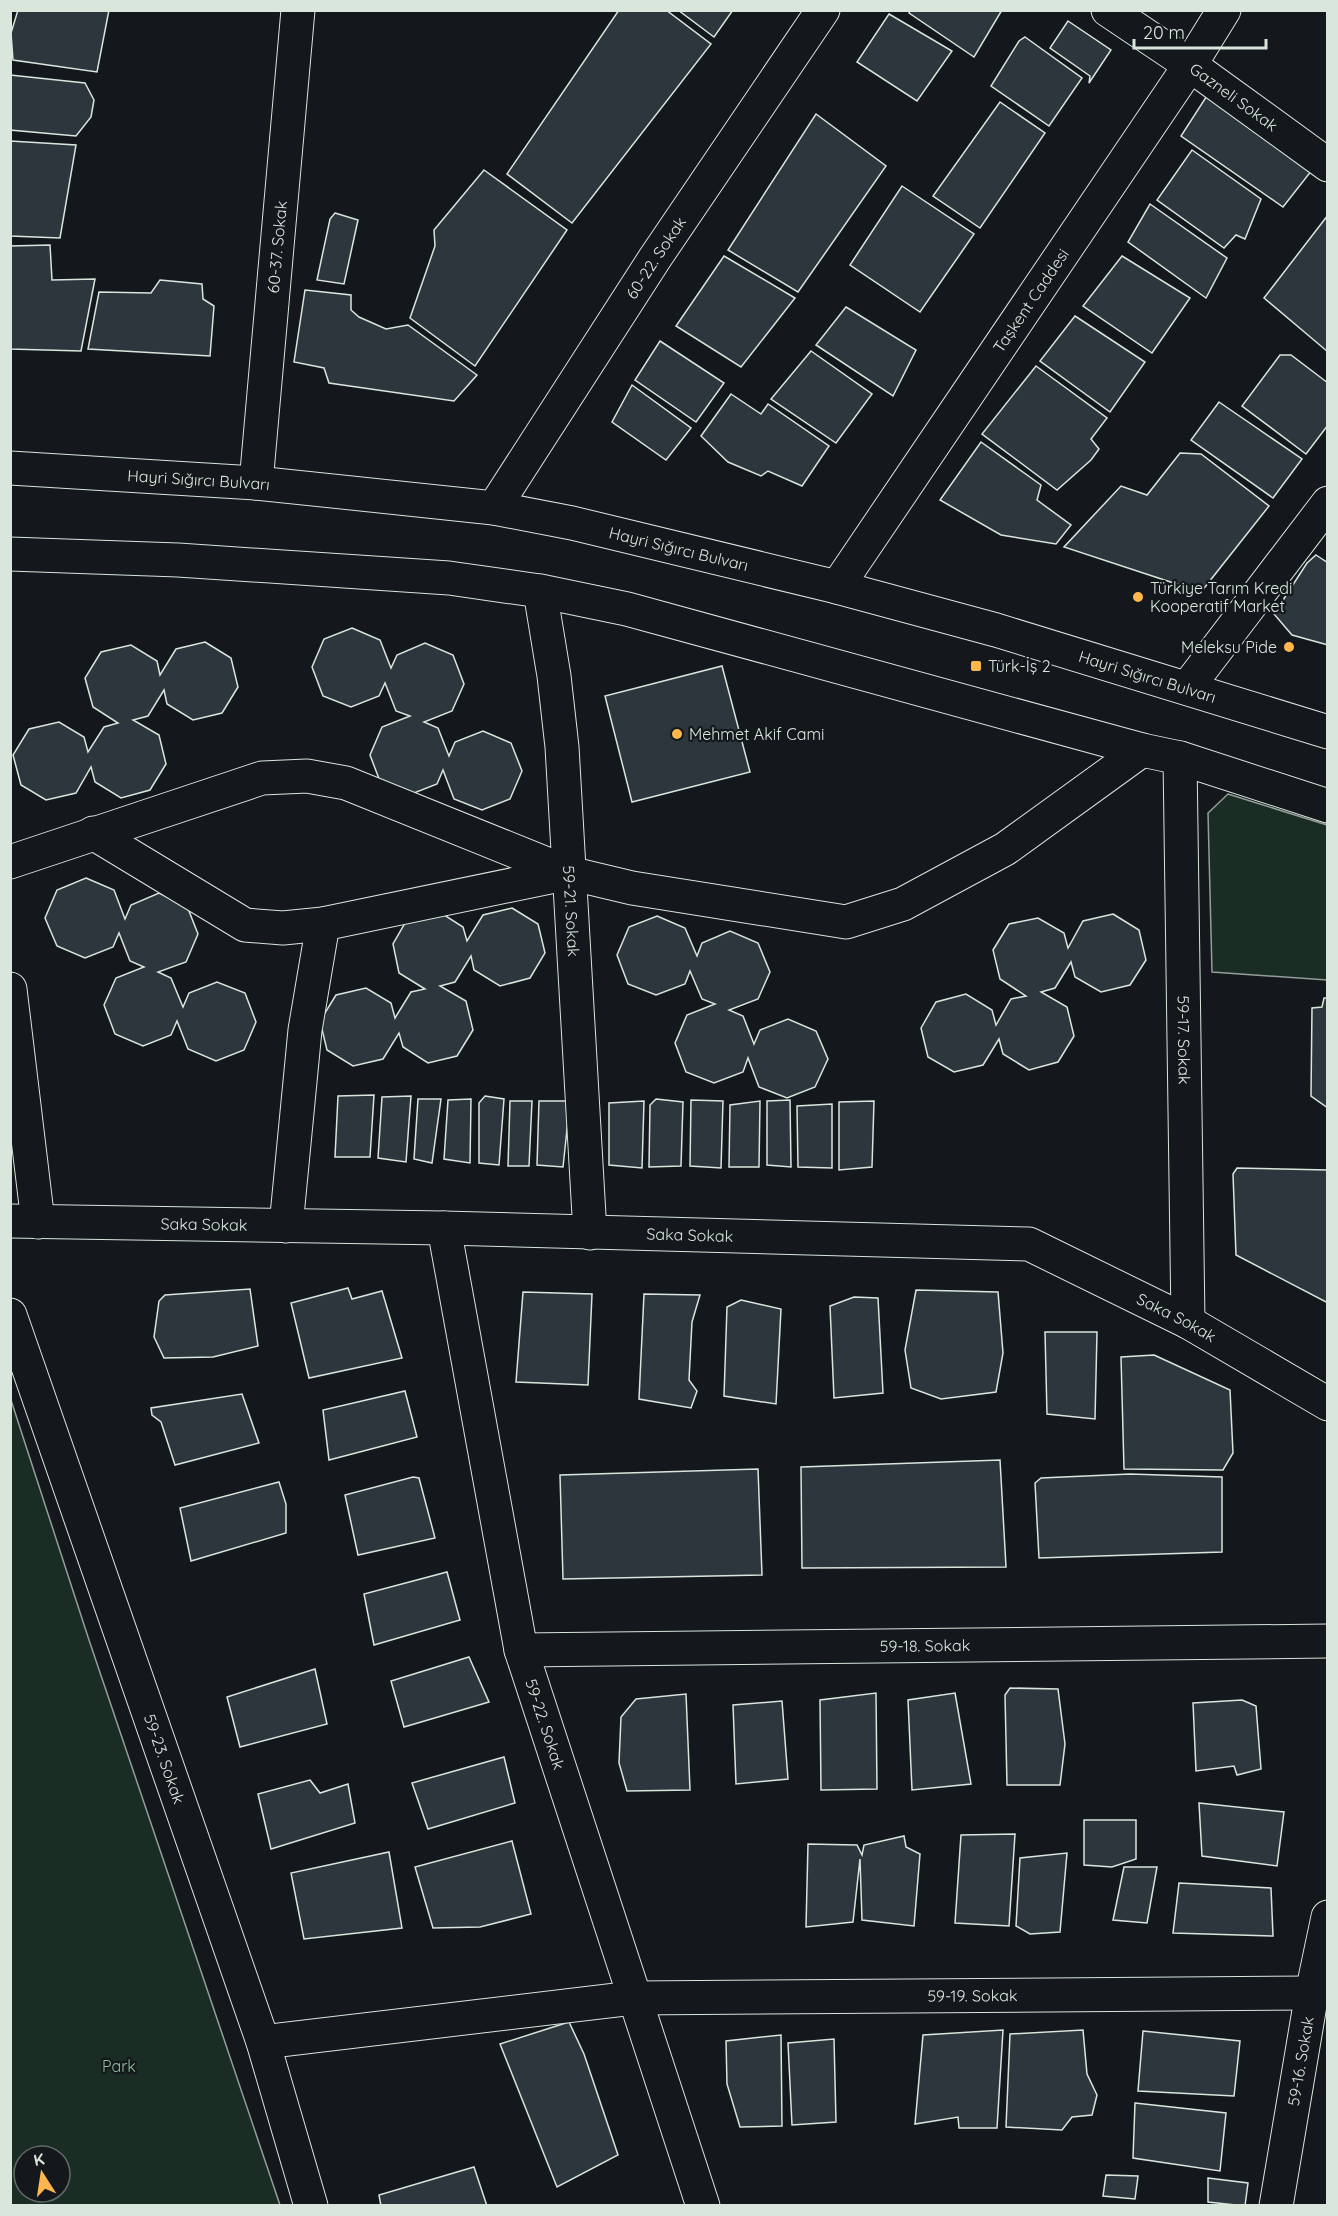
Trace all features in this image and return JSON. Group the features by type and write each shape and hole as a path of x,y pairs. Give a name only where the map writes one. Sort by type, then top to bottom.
{"street":[{"name":"60-37. Sokak","path":"256,483 298,10"},
{"name":"60-22. Sokak","path":"494,508 655,258 823,10"},
{"name":"Gazneli Sokak","path":"1108,10 1190,65 1328,165"},
{"name":"Taşkent Caddesi","path":"837,587 1190,65 1224,10"},
{"name":"Hayri Sığırcı Bulvarı","path":"10,468 256,483 494,508 572,523 837,587 996,630 1328,732"},
{"path":"1187,688 1328,502"},
{"path":"10,554 321,568 449,578 540,591 627,609 1142,750 1180,758 1328,806"},
{"name":"59-21. Sokak","path":"540,591 554,676 562,747 590,1233"},
{"path":"10,862 262,778 307,776 346,783 569,873 632,888 846,922 903,903 1005,849 1142,750"},
{"name":"59-17. Sokak","path":"1180,758 1188,1322"},
{"path":"93,833 245,925 282,928 323,924 569,873"},
{"path":"286,1226 305,1030 323,924"},
{"path":"10,989 24,1221"},
{"name":"Saka Sokak","path":"24,1221 444,1228 1029,1244 1188,1322 1328,1404"},
{"name":"59-22. Sokak","path":"444,1228 521,1650 633,1998 703,2205"},
{"name":"59-23. Sokak","path":"10,1315 263,2042 311,2205"},
{"name":"59-18. Sokak","path":"521,1650 1328,1641"},
{"name":"59-16. Sokak","path":"1276,2205 1312,1994 1328,1917"},
{"name":"59-19. Sokak","path":"263,2042 633,1998 1312,1994"}],"green space":[{"path":"1228,794 1327,825 1327,980 1212,972 1208,813"},
{"name":"Park","path":"10,1397 89,1640 280,2205 11,2205"}],"building":[{"path":"18,10 109,10 97,72 13,60 11,33"},
{"path":"619,10 666,10 711,44 572,223 507,174"},
{"path":"678,10 733,10 714,37"},
{"path":"910,10 1002,10 974,57 909,13"},
{"path":"889,14 952,51 917,101 857,62"},
{"path":"1068,21 1111,50 1089,83 1090,76 1050,48"},
{"path":"1025,37 1082,78 1049,126 991,86 1019,41"},
{"path":"10,75 85,83 94,100 91,117 76,136 10,130"},
{"path":"1210,91 1316,165 1283,207 1181,136"},
{"path":"1000,102 1045,133 980,228 933,196"},
{"path":"816,114 886,166 798,292 728,250"},
{"path":"10,141 76,145 60,238 10,236"},
{"path":"1192,150 1261,199 1245,239 1236,235 1224,248 1157,200"},
{"path":"484,170 567,230 475,366 410,318 435,246 434,230"},
{"path":"902,186 974,234 920,312 850,265"},
{"path":"1150,204 1227,258 1206,298 1128,242"},
{"path":"335,213 358,220 344,284 317,280 330,219"},
{"path":"1328,215 1328,352 1264,298"},
{"path":"50,245 52,280 95,279 81,351 10,349 10,246"},
{"path":"724,256 795,298 741,367 676,326"},
{"path":"1122,256 1190,298 1152,353 1083,306"},
{"path":"160,280 202,284 203,299 214,306 210,356 88,349 99,292 151,293"},
{"path":"305,290 351,295 351,310 359,317 386,329 408,325 477,375 454,401 329,383 324,368 294,362"},
{"path":"846,307 916,350 893,396 816,345"},
{"path":"1075,316 1145,362 1110,412 1040,361"},
{"path":"660,341 724,383 696,422 635,380"},
{"path":"811,351 872,394 836,443 771,399"},
{"path":"1280,355 1291,355 1328,383 1328,425 1306,454 1242,406"},
{"path":"1036,366 1107,418 1091,439 1099,449 1091,460 1057,490 982,434"},
{"path":"632,385 691,428 666,460 612,422"},
{"path":"731,394 761,414 768,404 829,446 802,486 768,471 761,476 728,462 701,436"},
{"path":"1219,402 1302,459 1273,498 1191,440"},
{"path":"981,442 1041,485 1037,500 1071,525 1056,544 1001,535 940,500"},
{"path":"1180,453 1201,454 1269,506 1201,592 1064,547 1121,486 1147,495"},
{"path":"1316,555 1328,563 1328,645 1292,635 1274,614 1307,563"},
{"path":"352,628 380,640 391,668 397,655 425,643 453,655 464,684 452,711 424,722 438,728 449,756 455,742 483,731 511,743 522,771 510,799 482,810 454,799 443,770 437,784 409,795 381,784 370,755 382,727 410,716 396,711 385,683 379,696 351,707 323,696 312,667 324,639"},
{"path":"205,642 231,658 238,687 222,713 193,720 167,704 164,690 148,716 133,720 159,735 166,764 150,790 121,798 95,782 91,767 76,793 46,800 21,785 13,755 29,729 59,722 84,737 88,752 104,727 118,723 93,707 85,678 101,652 131,645 157,661 160,675 176,649"},
{"name":"Mehmet Akif Cami","path":"722,666 750,772 632,802 605,696"},
{"path":"86,878 114,890 125,919 131,905 159,893 187,906 198,934 186,962 158,972 171,978 183,1007 189,993 217,982 245,993 256,1022 244,1050 216,1061 188,1049 177,1021 171,1035 143,1046 115,1034 104,1005 116,978 144,967 130,961 119,933 113,947 85,958 57,946 45,918 57,890"},
{"path":"512,908 538,924 545,953 530,978 500,986 474,970 471,956 455,982 440,986 466,1001 473,1030 457,1056 428,1063 403,1047 399,1033 383,1059 353,1066 327,1050 320,1021 336,995 366,988 391,1003 395,1018 411,992 425,989 399,973 393,944 408,918 438,911 463,927 467,941 483,915"},
{"path":"1113,914 1139,930 1146,960 1130,985 1101,992 1075,977 1071,962 1055,988 1041,992 1067,1007 1074,1036 1058,1062 1029,1070 1003,1054 999,1039 983,1065 954,1072 928,1057 921,1028 936,1002 966,994 992,1010 996,1025 1011,999 1026,996 1000,979 993,950 1009,924 1038,918 1064,933 1068,948 1083,921"},
{"path":"657,916 685,928 697,956 702,943 730,931 758,943 770,972 758,999 729,1010 743,1016 754,1044 760,1030 788,1019 816,1031 828,1059 815,1087 787,1098 759,1087 748,1058 743,1072 714,1083 686,1072 675,1043 687,1015 715,1004 702,999 690,971 685,984 656,995 628,984 617,955 629,927"},
{"path":"1324,998 1328,998 1328,1108 1311,1096 1312,1008 1322,1007"},
{"path":"374,1095 370,1157 335,1157 338,1096"},
{"path":"411,1096 406,1162 378,1158 382,1097"},
{"path":"485,1096 504,1099 499,1165 479,1163 479,1103"},
{"path":"418,1099 441,1099 432,1163 414,1159"},
{"path":"471,1099 470,1163 444,1159 448,1100"},
{"path":"656,1099 683,1102 681,1166 649,1167 650,1105"},
{"path":"691,1100 723,1101 721,1168 690,1166"},
{"path":"790,1100 791,1167 767,1165 767,1101"},
{"path":"510,1101 532,1101 529,1166 508,1166"},
{"path":"539,1101 570,1101 563,1167 537,1165"},
{"path":"644,1101 642,1168 609,1165 609,1103"},
{"path":"760,1101 759,1167 729,1167 730,1105"},
{"path":"874,1101 872,1167 839,1170 839,1102"},
{"path":"832,1104 832,1168 798,1167 797,1106"},
{"path":"1237,1168 1328,1170 1328,1303 1236,1255 1233,1174"},
{"path":"348,1288 352,1299 382,1291 402,1358 309,1378 291,1303"},
{"path":"250,1289 258,1346 213,1357 164,1358 154,1337 159,1301 165,1295"},
{"path":"916,1290 998,1292 1003,1353 996,1392 941,1399 911,1388 905,1350"},
{"path":"523,1292 592,1294 588,1385 516,1382"},
{"path":"644,1294 700,1295 692,1322 689,1380 697,1391 691,1408 639,1399"},
{"path":"854,1297 878,1298 883,1393 834,1398 830,1306"},
{"path":"741,1300 781,1309 776,1404 724,1396 727,1307"},
{"path":"1045,1332 1097,1332 1095,1419 1047,1414"},
{"path":"1154,1355 1230,1390 1233,1453 1223,1470 1124,1469 1121,1357"},
{"path":"405,1391 417,1437 329,1460 323,1410"},
{"path":"242,1394 259,1443 175,1465 161,1422 152,1415 151,1408"},
{"path":"1000,1460 1006,1567 802,1568 801,1467"},
{"path":"758,1469 762,1575 563,1579 560,1475"},
{"path":"1130,1474 1222,1477 1222,1552 1039,1558 1035,1483 1041,1478"},
{"path":"413,1477 419,1478 435,1538 358,1555 345,1495"},
{"path":"279,1482 286,1504 286,1533 191,1561 180,1508"},
{"path":"447,1572 460,1620 374,1645 364,1594"},
{"path":"469,1657 489,1702 404,1727 391,1681"},
{"path":"315,1669 327,1724 240,1747 227,1697"},
{"path":"1010,1688 1058,1689 1065,1744 1060,1785 1007,1785 1005,1695"},
{"path":"876,1693 877,1789 821,1790 820,1700"},
{"path":"955,1693 971,1784 912,1790 908,1700"},
{"path":"686,1694 690,1790 627,1791 619,1763 621,1717 636,1699"},
{"path":"1242,1700 1256,1706 1261,1769 1237,1775 1234,1766 1196,1771 1193,1703"},
{"path":"782,1701 788,1779 736,1784 733,1705"},
{"path":"504,1757 515,1803 428,1829 412,1783"},
{"path":"310,1780 320,1793 348,1784 355,1823 271,1849 258,1794"},
{"path":"1199,1803 1284,1812 1277,1866 1202,1856"},
{"path":"1084,1820 1136,1820 1136,1859 1112,1867 1084,1865"},
{"path":"1015,1834 1009,1926 955,1923 961,1835"},
{"path":"904,1836 906,1847 920,1854 914,1926 862,1920 860,1859 853,1922 806,1927 808,1844 857,1845 862,1855 864,1845"},
{"path":"512,1841 531,1914 480,1927 433,1928 415,1867"},
{"path":"389,1852 402,1928 304,1939 291,1873"},
{"path":"1067,1853 1060,1932 1030,1934 1016,1926 1020,1858"},
{"path":"1124,1867 1157,1867 1147,1923 1113,1920"},
{"path":"1179,1883 1271,1888 1273,1936 1173,1933"},
{"path":"569,2022 584,2054 618,2155 557,2187 500,2044"},
{"path":"1003,2030 997,2128 959,2128 958,2117 915,2124 923,2035"},
{"path":"1083,2030 1087,2074 1097,2095 1092,2115 1072,2117 1062,2130 1006,2127 1010,2034"},
{"path":"1143,2031 1240,2041 1234,2096 1138,2091"},
{"path":"781,2035 782,2126 740,2127 727,2084 726,2041"},
{"path":"834,2039 836,2122 792,2125 788,2043"},
{"path":"1135,2103 1226,2113 1220,2171 1133,2158"},
{"path":"474,2167 487,2206 381,2206 379,2195"},
{"path":"1106,2175 1138,2176 1135,2199 1103,2196"},
{"path":"1208,2178 1248,2183 1245,2206 1208,2202"}],"place":[{"name":"Türkiye Tarım Kredi Kooperatif Market","path":"1138,597"},
{"name":"Meleksu Pide","path":"1289,647"},
{"name":"Türk-İş 2","path":"976,666"},
{"name":"Mehmet Akif Cami","path":"677,734"}]}
